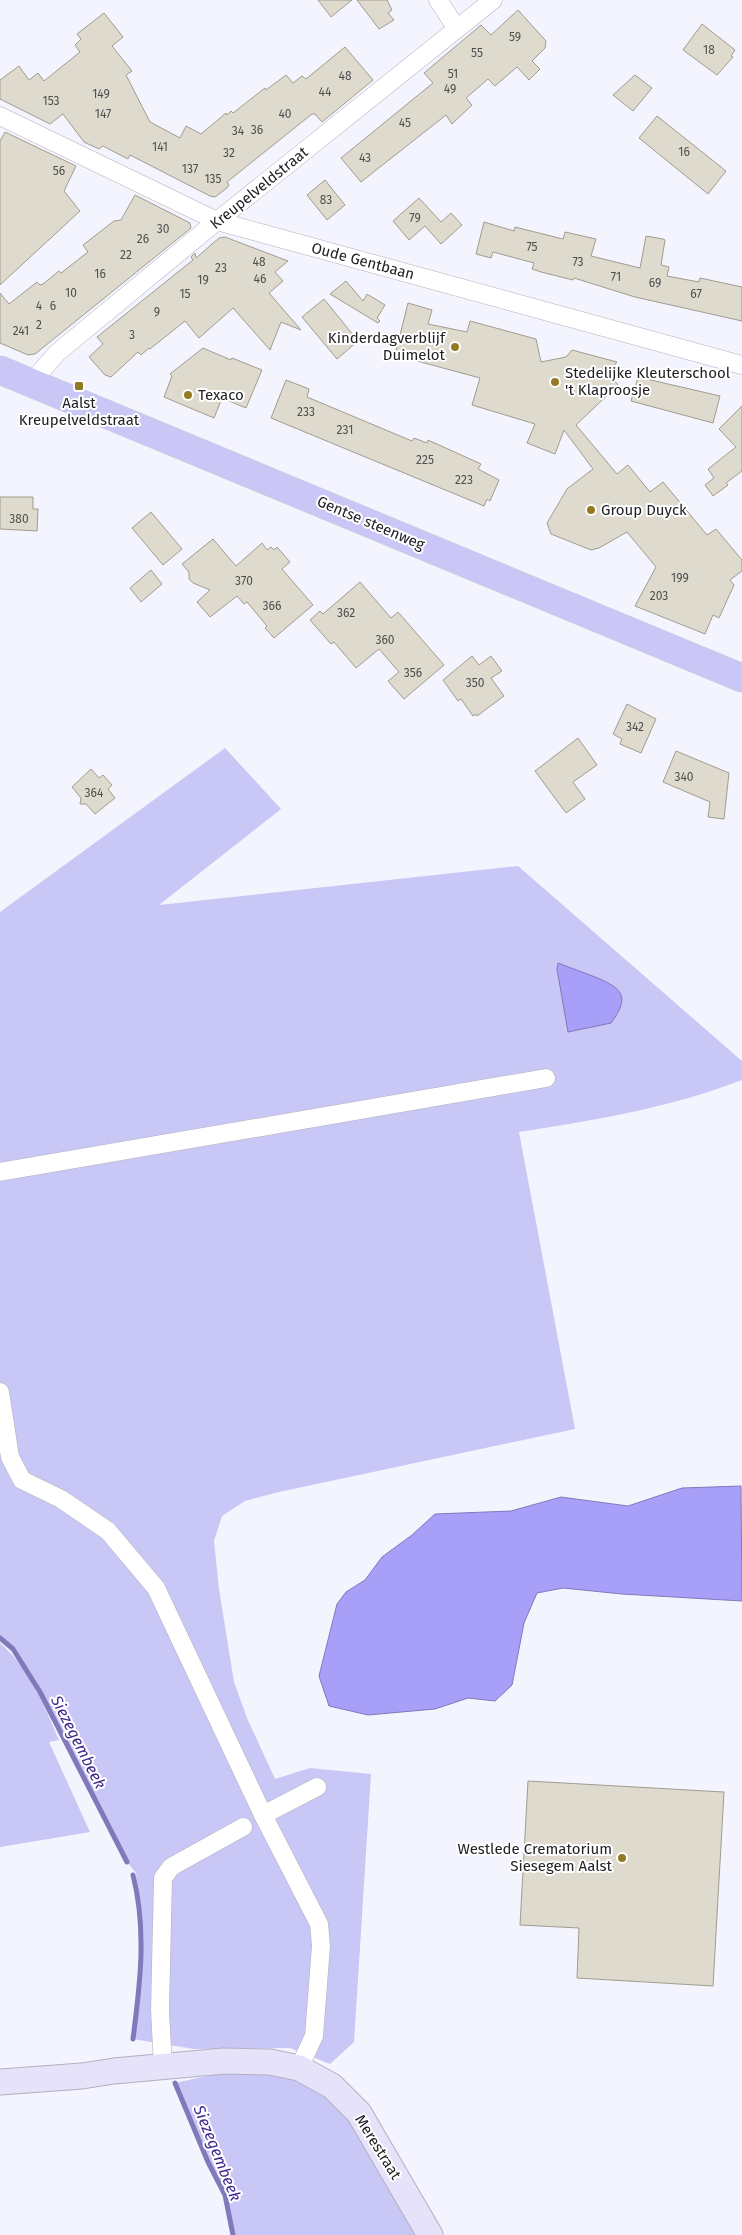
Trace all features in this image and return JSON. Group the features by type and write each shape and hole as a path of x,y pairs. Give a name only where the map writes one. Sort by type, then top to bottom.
{"main road":[{"name":"Gentse steenweg","path":"0,370 742,678"}],"street":[{"path":"438,0 457,29"},
{"name":"Kreupelveldstraat","path":"31,383 57,354 218,221 493,0"},
{"name":"Oude Gentbaan","path":"0,116 218,221 742,365"},
{"path":"0,1172 546,1078"},
{"path":"0,1392 10,1456 22,1480 61,1499 108,1531 156,1588 263,1816 319,1924 321,1946 314,2036 299,2068"},
{"path":"263,1816 317,1787"},
{"path":"163,2067 160,2010 163,1878 171,1867 243,1827"},
{"name":"Merestraat","path":"0,2082 82,2076 114,2071 224,2061 270,2062 299,2068 332,2086 359,2113 430,2235"}],"shaded area":[{"path":"225,748 281,809 159,905 518,866 742,1061 742,1080 715,1090 632,1112 519,1132 575,1429 279,1492 245,1501 222,1516 214,1541 219,1589 234,1682 247,1718 275,1779 310,1768 371,1774 354,2042 330,2064 290,2048 194,2049 133,2039 142,1973 136,1873 127,1862 40,1692 13,1649 0,1638 0,912"},
{"path":"558,963 604,981 617,989 621,994 621,1006 611,1023 568,1032 557,969"},
{"path":"741,1486 742,1601 622,1594 563,1588 537,1593 524,1623 512,1685 495,1701 468,1698 435,1709 368,1715 329,1706 319,1676 337,1604 346,1592 365,1580 382,1557 412,1535 435,1514 511,1511 561,1497 628,1506 682,1488"},
{"path":"0,1643 20,1664 42,1701 59,1740 49,1742 90,1832 0,1847"},
{"path":"225,2072 268,2072 295,2078 325,2095 350,2120 418,2235 233,2235 225,2195 208,2162 175,2083"}],"building":[{"path":"318,0 352,0 331,17"},
{"path":"357,0 387,0 392,10 388,13 394,20 379,29"},
{"path":"518,10 546,41 545,48 532,61 540,69 529,80 517,67 495,86 488,79 466,98 472,105 452,124 446,115 361,182 341,158 433,83 424,73 481,25 491,35"},
{"path":"104,13 123,37 112,46 132,71 126,75 150,122 180,138 186,126 201,134 226,113 227,115 231,111 233,113 265,88 266,90 286,75 293,83 302,76 306,79 345,47 373,80 322,122 315,114 312,114 227,182 229,185 227,188 215,197 210,196 130,155 128,159 103,146 99,149 84,142 63,114 50,124 0,99 0,80 19,66 29,80 38,73 44,81 80,52 75,45 81,39 77,34"},
{"path":"702,24 735,50 731,56 733,57 717,75 683,50"},
{"path":"635,75 652,88 633,111 613,95"},
{"path":"657,116 726,171 708,194 639,138"},
{"path":"5,132 76,166 64,191 80,211 0,285 0,141"},
{"path":"325,180 345,205 327,220 307,195"},
{"path":"135,195 190,223 191,228 35,354 28,355 0,343 0,293 9,304 37,282 40,285 43,284 59,271 61,273 88,252 83,245 114,221 121,220"},
{"path":"419,198 441,222 451,213 462,225 441,244 425,226 409,240 393,221"},
{"path":"484,222 514,231 515,227 563,239 565,232 596,239 591,256 640,268 646,236 663,239 665,240 661,265 669,267 667,276 699,282 700,278 742,287 742,321 635,297 574,278 573,280 541,272 532,269 534,263 493,252 491,258 476,254"},
{"path":"225,237 288,261 275,272 283,281 269,293 301,330 281,322 270,350 233,308 199,338 185,321 141,355 138,352 111,377 105,375 89,357 103,344 97,337 193,260 191,257 195,253 196,258 219,238"},
{"path":"346,281 363,301 367,294 385,305 377,318 380,321 378,323 330,294"},
{"path":"324,299 358,341 337,359 302,317"},
{"path":"408,303 432,310 428,324 467,332 470,321 536,339 541,362 566,357 572,350 617,362 608,372 618,385 576,425 617,474 628,465 650,492 663,482 707,535 716,529 742,560 742,571 730,580 734,585 719,618 713,615 705,634 635,606 656,567 627,532 599,548 591,550 551,534 547,523 567,489 593,469 564,430 555,454 527,443 535,424 472,405 480,378 395,355"},
{"path":"203,348 262,370 246,408 222,398 214,418 164,397 172,376 170,374"},
{"path":"638,377 720,396 713,423 631,401"},
{"path":"286,380 309,389 307,397 412,441 414,438 427,443 428,440 481,464 478,469 499,480 490,501 487,499 484,506 271,418"},
{"path":"742,406 742,471 713,496 705,485 714,478 708,469 736,447 719,429"},
{"path":"0,497 33,497 33,509 38,509 37,531 0,529"},
{"path":"151,512 182,549 163,565 132,528"},
{"path":"213,539 236,566 262,543 267,550 271,547 274,550 277,547 290,562 282,569 313,605 274,638 265,628 267,626 247,602 244,604 237,596 210,617 197,602 210,590 193,583 189,579 189,572 182,564"},
{"path":"151,570 162,584 141,602 130,588"},
{"path":"360,582 391,618 398,612 444,665 404,699 388,681 399,672 379,649 356,668 334,642 331,644 310,620 320,611 323,614"},
{"path":"472,656 479,665 491,656 502,671 491,678 504,696 477,716 476,714 473,716 461,699 458,701 443,680"},
{"path":"627,704 656,719 641,753 620,744 622,739 613,734"},
{"path":"578,738 597,765 573,782 585,799 566,813 535,771"},
{"path":"676,751 729,773 724,819 708,817 710,802 663,782"},
{"path":"91,769 99,778 103,775 112,785 108,789 115,798 95,814 86,804 80,804 81,798 72,787"},
{"name":"Westlede Crematorium Siesegem Aalst","path":"528,1781 724,1792 713,1986 577,1978 579,1928 520,1925"}],"waterway":[{"name":"Siezegembeek","path":"0,1638 13,1649 40,1692 127,1862"},
{"name":"Siezegembeek","path":"133,1875 140,1916 141,1957 133,2039"},
{"name":"Siezegembeek","path":"175,2083 208,2162 225,2195 233,2235"}],"place":[{"name":"Kinderdagverblijf Duimelot","path":"455,347"},
{"name":"Stedelijke Kleuterschool 't Klaproosje","path":"555,382"},
{"name":"Aalst Kreupelveldstraat","path":"79,386"},
{"name":"Texaco","path":"188,395"},
{"name":"Group Duyck","path":"591,510"},
{"name":"Westlede Crematorium Siesegem Aalst","path":"622,1858"}]}
